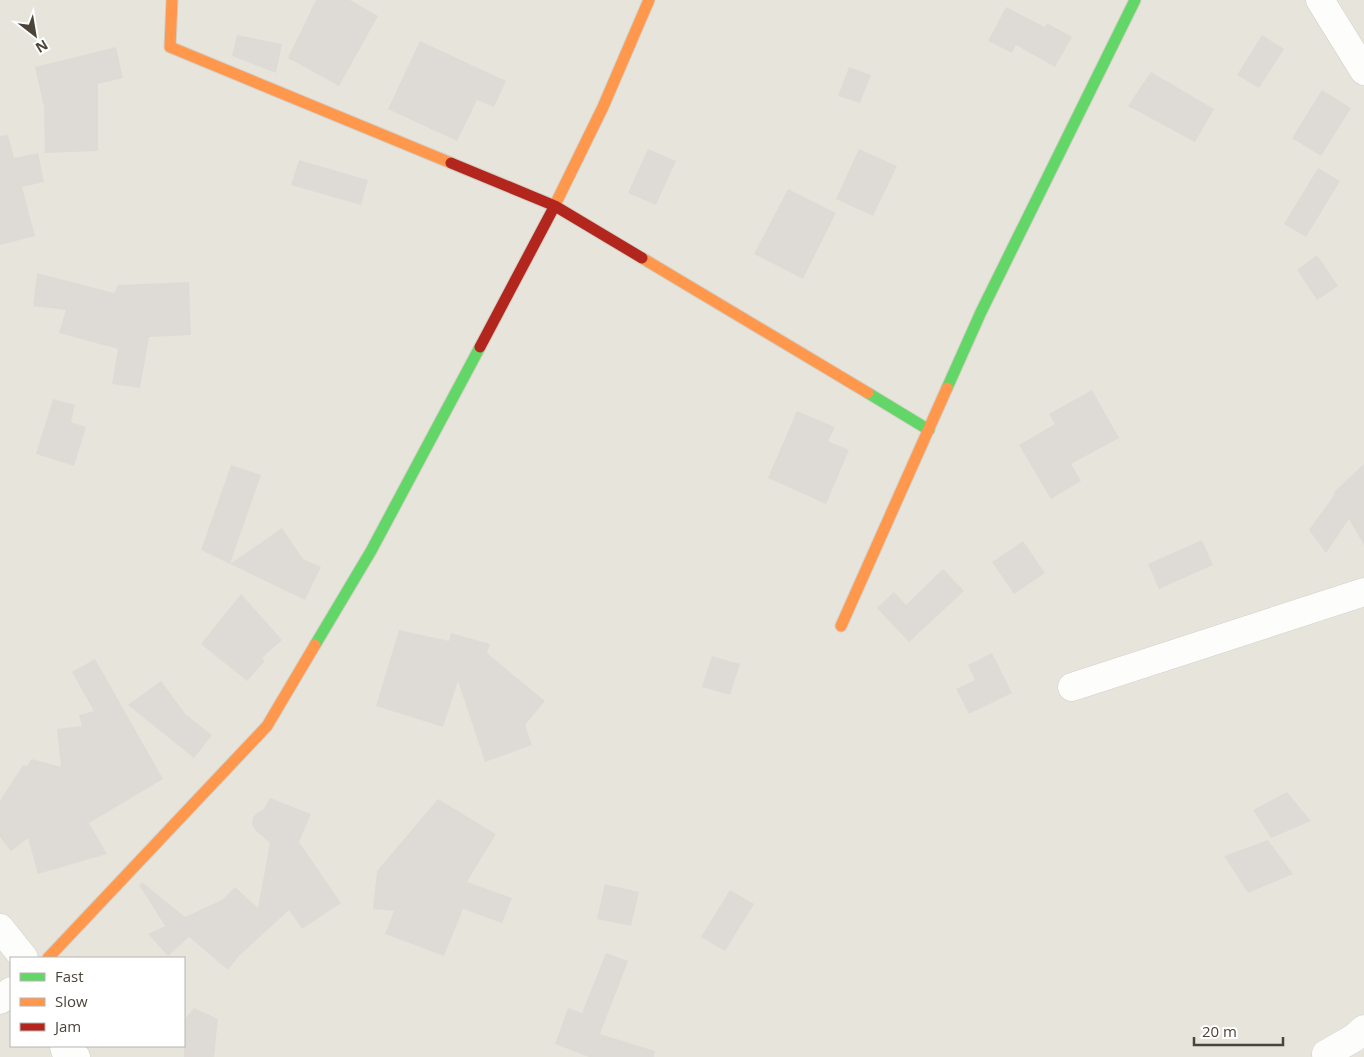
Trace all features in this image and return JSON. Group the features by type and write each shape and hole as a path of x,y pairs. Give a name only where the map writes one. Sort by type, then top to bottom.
{"street":[{"path":"172,0 170,47 555,206 929,430"},
{"path":"49,957 267,726 371,551 555,206 603,107 649,0"},
{"path":"841,626 981,312 1135,0"},
{"path":"1320,0 1364,70"},
{"path":"1072,686 1364,592"},
{"path":"0,928 23,957"},
{"path":"0,1000 10,992"},
{"path":"1326,1054 1354,1038 1364,1029"},
{"path":"64,1047 65,1050 76,1057"}],"shaded area":[{"path":"0,0 1364,0 1364,1057 0,1057"}],"building":[{"path":"316,0 350,0 378,16 339,86 288,58"},
{"path":"1006,7 1045,27 1047,23 1072,37 1055,67 1016,45 1012,53 988,41"},
{"path":"237,35 282,44 276,73 232,56"},
{"path":"1262,35 1284,49 1259,88 1237,75"},
{"path":"420,41 506,81 494,107 477,100 457,141 388,109"},
{"path":"116,47 123,78 98,84 98,151 45,153 44,107 35,67"},
{"path":"849,67 871,75 860,103 838,96"},
{"path":"1151,72 1214,109 1195,142 1128,106"},
{"path":"1322,90 1351,108 1321,156 1292,138"},
{"path":"8,135 14,158 38,153 44,182 22,187 35,236 0,245 0,136"},
{"path":"648,149 676,161 656,205 628,193"},
{"path":"859,149 897,166 873,216 836,199"},
{"path":"299,160 368,180 361,205 291,185"},
{"path":"1318,168 1340,181 1306,237 1284,224"},
{"path":"788,189 836,213 803,279 754,254"},
{"path":"1317,255 1338,286 1317,300 1297,270"},
{"path":"37,273 114,293 118,285 189,282 191,335 149,337 140,388 112,384 118,349 59,333 66,310 33,306"},
{"path":"1092,390 1119,438 1071,464 1081,481 1051,499 1019,445 1055,424 1049,414"},
{"path":"53,399 75,405 71,422 86,427 74,466 36,454"},
{"path":"797,411 835,427 828,441 849,450 826,504 768,478"},
{"path":"1364,464 1364,545 1349,519 1326,553 1309,530 1335,494 1334,492"},
{"path":"231,465 261,475 230,564 201,550"},
{"path":"282,528 303,559 321,567 305,600 230,564"},
{"path":"1202,540 1213,565 1159,589 1148,564"},
{"path":"1023,541 1045,573 1014,594 992,562"},
{"path":"943,569 964,591 909,642 877,608 894,592 906,605"},
{"path":"241,594 282,640 262,658 265,661 247,681 201,644"},
{"path":"399,630 449,641 451,633 490,644 487,653 545,701 525,725 532,745 485,762 458,681 443,727 376,706"},
{"path":"992,653 1012,693 969,714 956,689 975,680 968,665"},
{"path":"712,656 740,664 730,695 702,687"},
{"path":"95,659 163,779 89,823 107,854 38,874 28,838 11,851 0,837 0,801 23,765 27,766 32,759 61,767 57,729 82,726 79,715 94,711 72,672"},
{"path":"161,681 186,715 212,735 194,758 128,705"},
{"path":"1287,792 1311,821 1271,838 1253,810"},
{"path":"270,798 311,814 299,842 341,903 302,929 289,910 239,956 228,970 189,937 168,956 148,934 165,926 139,885 142,882 185,917 222,900 235,887 258,908 270,843 255,830 252,824 253,817 264,809"},
{"path":"438,799 496,834 467,882 512,898 502,923 463,909 444,956 385,934 394,911 373,909 377,871"},
{"path":"1268,840 1293,874 1248,893 1224,856"},
{"path":"605,884 639,892 631,926 597,919"},
{"path":"730,890 754,904 725,951 701,937"},
{"path":"606,953 628,961 600,1034 655,1051 654,1057 589,1057 555,1044 568,1008 582,1013"},
{"path":"194,1008 218,1019 214,1057 184,1057 185,1019"}],"traffic: fast":[{"path":"947,388 981,312 1135,0"},
{"path":"315,645 371,551 480,347"},
{"path":"868,393 929,430"}],"traffic: slow":[{"path":"172,0 170,47 451,163"},
{"path":"553,209 603,107 649,0"},
{"path":"642,258 868,393"},
{"path":"841,626 947,388"},
{"path":"49,957 267,726 315,645"}],"traffic: jam":[{"path":"451,163 555,206 642,258"},
{"path":"480,347 553,209"}]}
